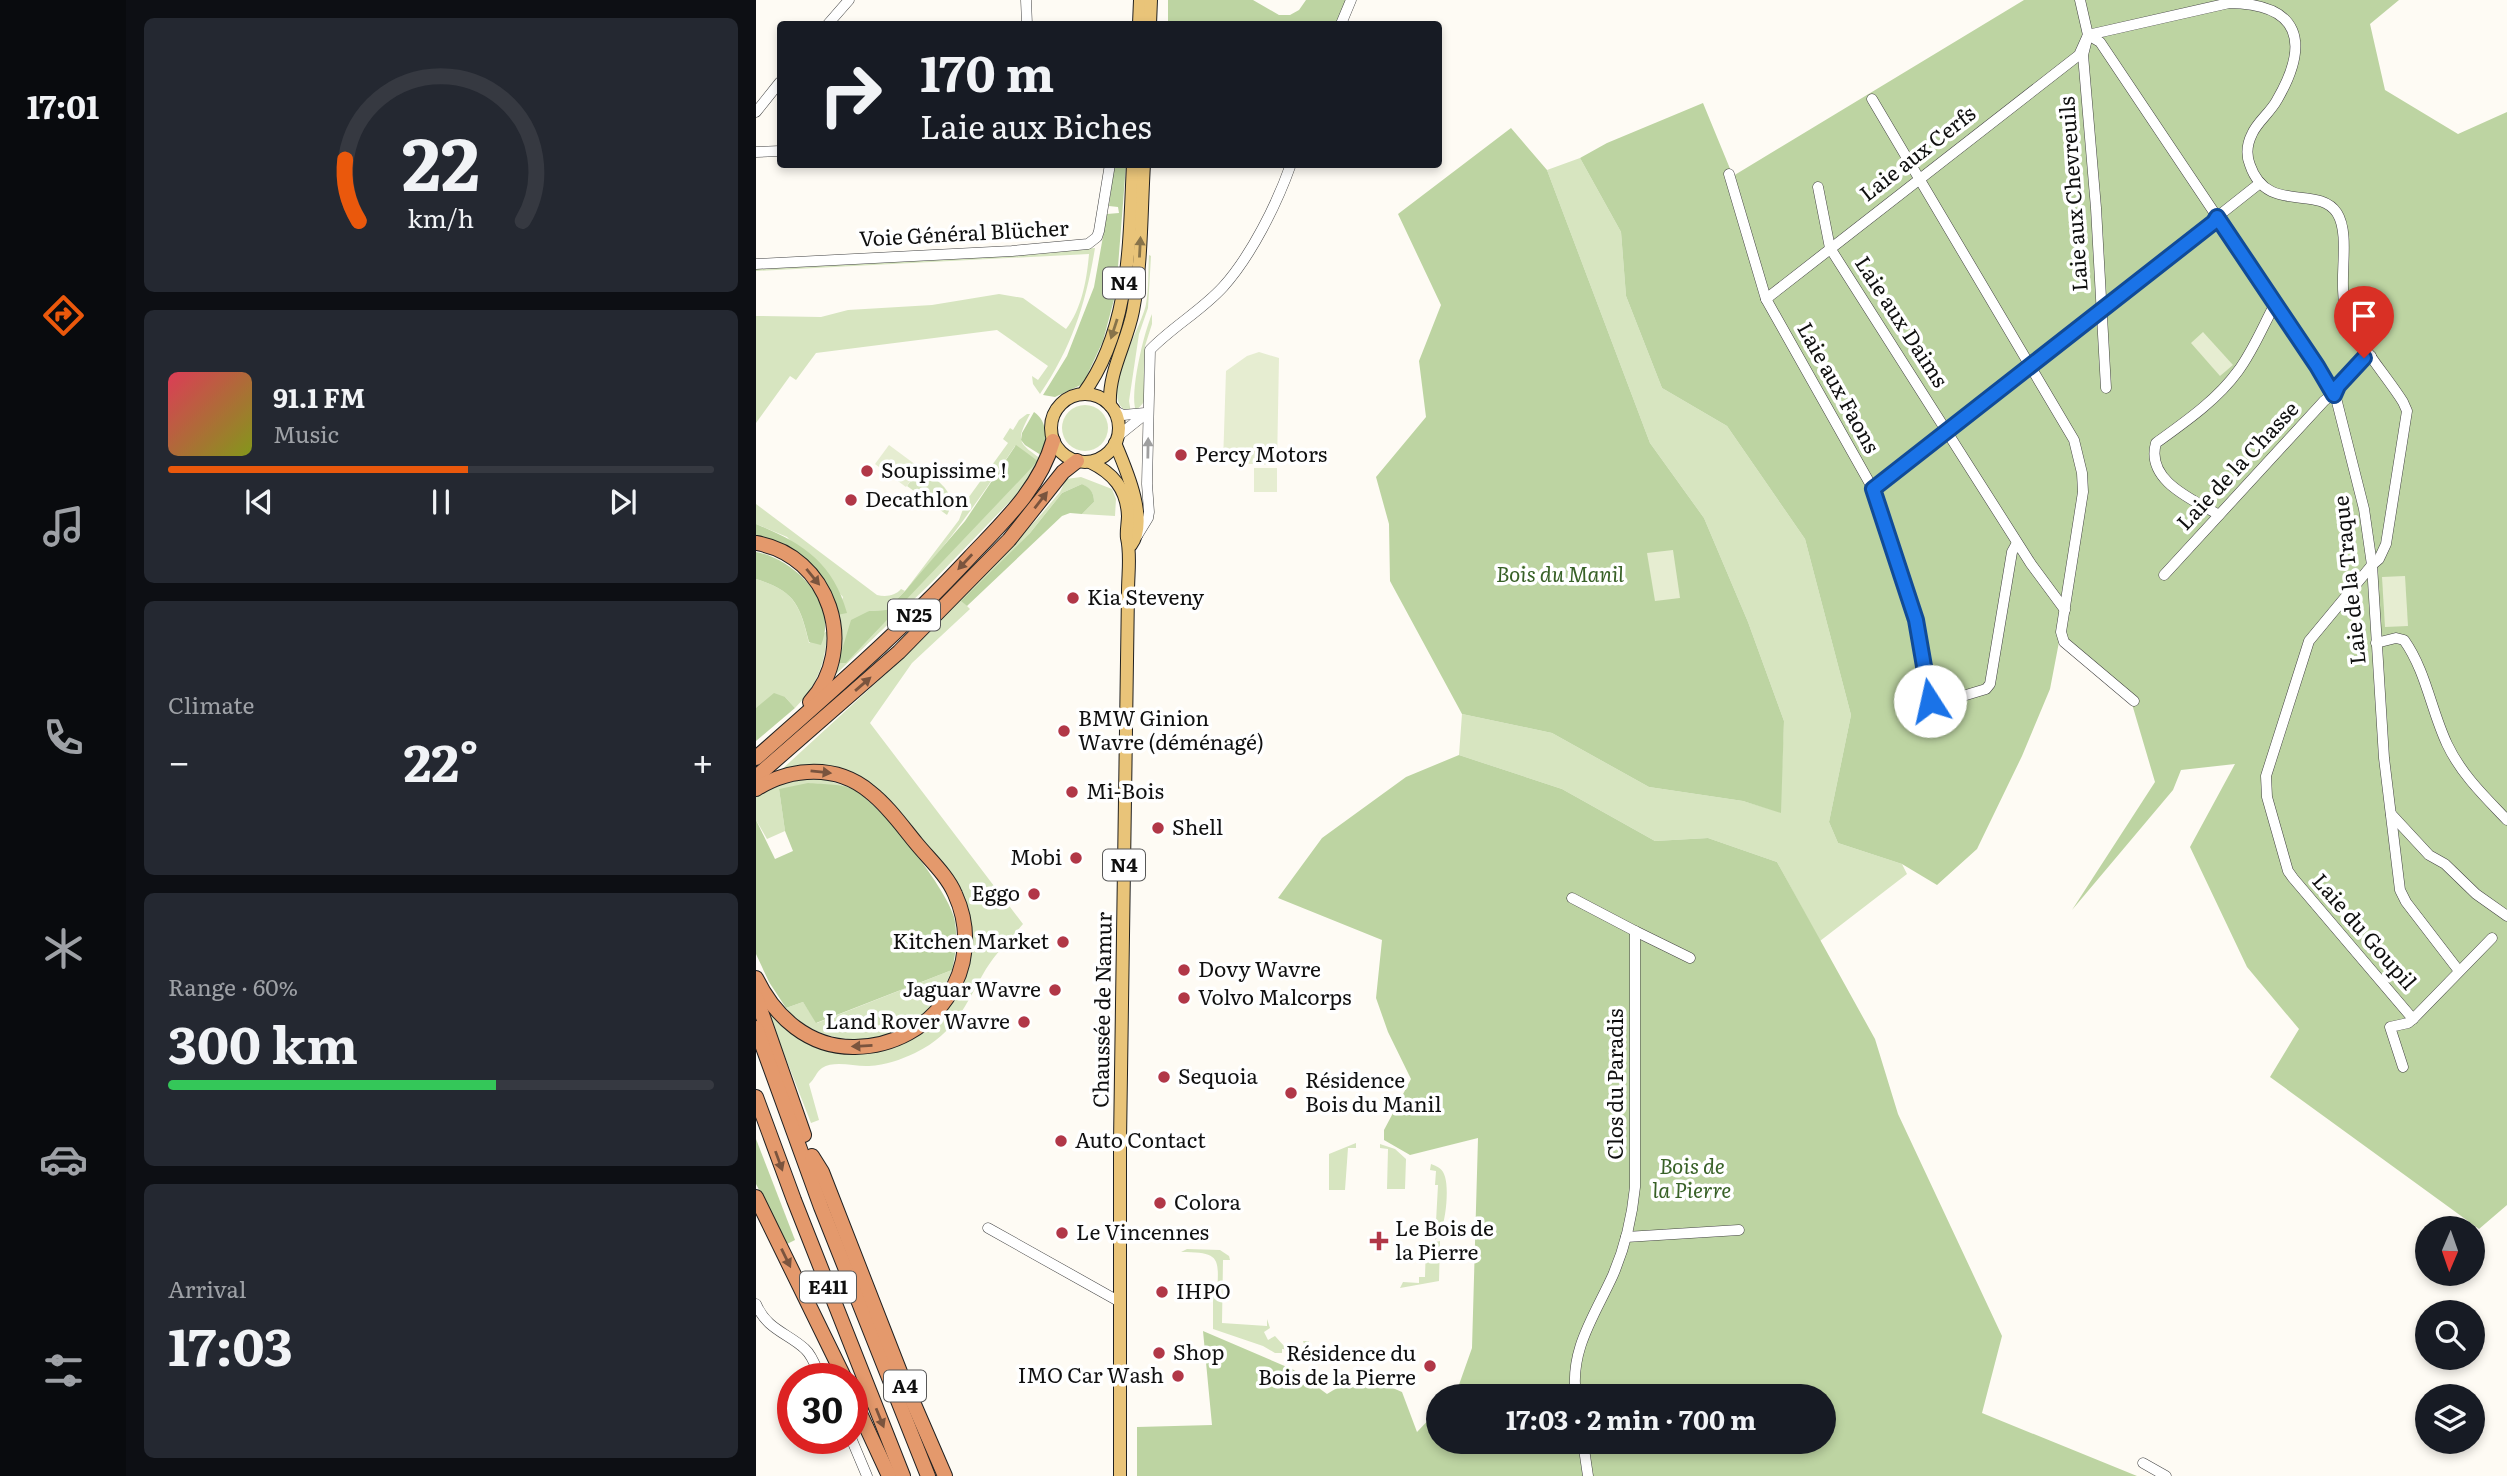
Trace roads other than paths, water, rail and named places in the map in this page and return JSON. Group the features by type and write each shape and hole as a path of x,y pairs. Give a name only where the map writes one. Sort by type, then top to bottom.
{"highway":[{"name":"N25","path":"756,758 913,616 1012,513 1046,464 1053,441"},
{"name":"N25","path":"756,777 899,652 1009,540 1063,472 1083,461"},
{"path":"756,543 771,546 803,565 817,579 829,601 835,625 835,646 829,670 819,692 810,701 810,711"},
{"path":"756,789 787,774 807,771 830,773 869,790 927,856 955,893 962,914 964,936 960,974 944,1004 914,1031 893,1041 869,1047 828,1044 808,1036 779,1014 766,998 756,978"},
{"path":"756,997 812,1156 887,1350 890,1384"},
{"name":"E411","path":"756,1028 821,1207 928,1476"},
{"name":"E411","path":"756,1097 903,1476"},
{"name":"A4","path":"812,1156 822,1172 900,1372 945,1476"},
{"path":"756,1197 837,1363"},
{"path":"868,1431 889,1476"}],"main road":[{"path":"1139,21 1140,0"},
{"path":"1150,0 1150,21"},
{"name":"N4","path":"1053,441 1051,426 1055,411 1064,401 1083,394 1102,360 1118,318 1126,269 1133,168"},
{"name":"Chaussée de Namur","path":"1120,1476 1124,821 1137,514 1117,440 1118,419 1112,408 1110,383 1128,334 1136,298 1144,168"},
{"path":"1083,394 1094,395 1112,408"},
{"path":"1083,461 1101,458 1117,440"},
{"name":"Chaussée de Namur","path":"1053,441 1060,452 1110,473 1121,486 1127,505 1127,537 1134,541"}],"street":[{"path":"831,21 849,0"},
{"path":"1026,0 1027,21"},
{"path":"1342,21 1351,0"},
{"name":"Laie aux Chevreuils","path":"2080,0 2088,35 2083,55 2095,194 2106,388"},
{"path":"1873,489 2260,183 2249,164 2248,143 2254,130 2277,100 2293,64 2296,39 2288,21 2264,6 2229,4 2088,35"},
{"name":"Laie aux Cerfs","path":"1766,299 2079,55 2088,35"},
{"name":"Laie de la Traque","path":"2088,35 2100,42 2334,395 2358,481 2372,565 2384,758 2400,890 2406,902 2459,971"},
{"path":"756,112 777,86"},
{"path":"1872,99 2070,430 2080,460 2083,492 2061,632 2064,642 2134,701"},
{"path":"756,152 777,151"},
{"name":"Voie Général Blücher","path":"756,264 1012,251 1088,244 1097,237 1099,231 1109,168"},
{"path":"1134,541 1149,512 1150,351 1160,339 1193,315 1231,276 1256,237 1289,168"},
{"name":"Laie aux Faons","path":"1729,174 1766,299 1873,489 1916,620 1930,701 1933,705 1986,689 1990,684 2008,570 2017,543"},
{"name":"Laie du Goupil","path":"2260,183 2283,196 2322,202 2337,214 2342,229 2345,309 2371,356 2407,411 2386,544 2379,559 2309,641 2266,776 2267,797 2288,871 2413,1018"},
{"name":"Laie aux Daims","path":"1818,187 1830,248 2017,543 2065,610"},
{"path":"2219,515 2172,487 2159,470 2154,450 2156,443 2200,409 2233,377 2275,304"},
{"name":"Laie de la Chasse","path":"2164,575 2325,401 2334,395 2350,372 2364,358 2371,356"},
{"path":"1112,408 1123,415 1149,412"},
{"path":"1117,440 1149,412"},
{"path":"2376,643 2396,638 2404,640 2431,695 2446,743 2486,798 2507,820"},
{"path":"2391,814 2429,855 2445,864 2476,894 2507,916"},
{"path":"1572,898 1690,958"},
{"name":"Clos du Paradis","path":"1576,1384 1578,1349 1588,1322 1614,1273 1633,1211 1635,931"},
{"path":"2403,1067 2390,1027 2408,1023 2492,938"},
{"path":"988,1228 1120,1302"},
{"path":"1626,1237 1739,1230"},
{"path":"756,1304 760,1313 780,1334 807,1351 813,1363"},
{"path":"857,1454 867,1476"},
{"path":"1585,1454 1588,1476"},
{"path":"2144,1463 2166,1476"}],"place":[{"name":"Percy Motors","path":"1181,455"},
{"name":"Soupissime !","path":"867,471"},
{"name":"Decathlon","path":"851,500"},
{"name":"Kia Steveny","path":"1073,598"},
{"name":"BMW Ginion Wavre (déménagé)","path":"1064,731"},
{"name":"Mi-Bois","path":"1072,792"},
{"name":"Shell","path":"1158,828"},
{"name":"Mobi","path":"1076,858"},
{"name":"Eggo","path":"1034,894"},
{"name":"Kitchen Market","path":"1063,942"},
{"name":"Dovy Wavre","path":"1184,970"},
{"name":"Jaguar Wavre","path":"1055,990"},
{"name":"Volvo Malcorps","path":"1184,998"},
{"name":"Land Rover Wavre","path":"1024,1022"},
{"name":"Sequoia","path":"1164,1077"},
{"name":"Résidence Bois du Manil","path":"1291,1093"},
{"name":"Auto Contact","path":"1061,1141"},
{"name":"Colora","path":"1160,1203"},
{"name":"Le Vincennes","path":"1062,1233"},
{"name":"Le Bois de la Pierre","path":"1379,1241"},
{"name":"IHPO","path":"1162,1292"},
{"name":"Shop","path":"1159,1353"},
{"name":"Résidence du Bois de la Pierre","path":"1430,1366"},
{"name":"IMO Car Wash","path":"1178,1376"}],"park label":[{"name":"Bois du Manil","path":"1560,575"},
{"name":"Bois de la Pierre","path":"1692,1179"}]}
